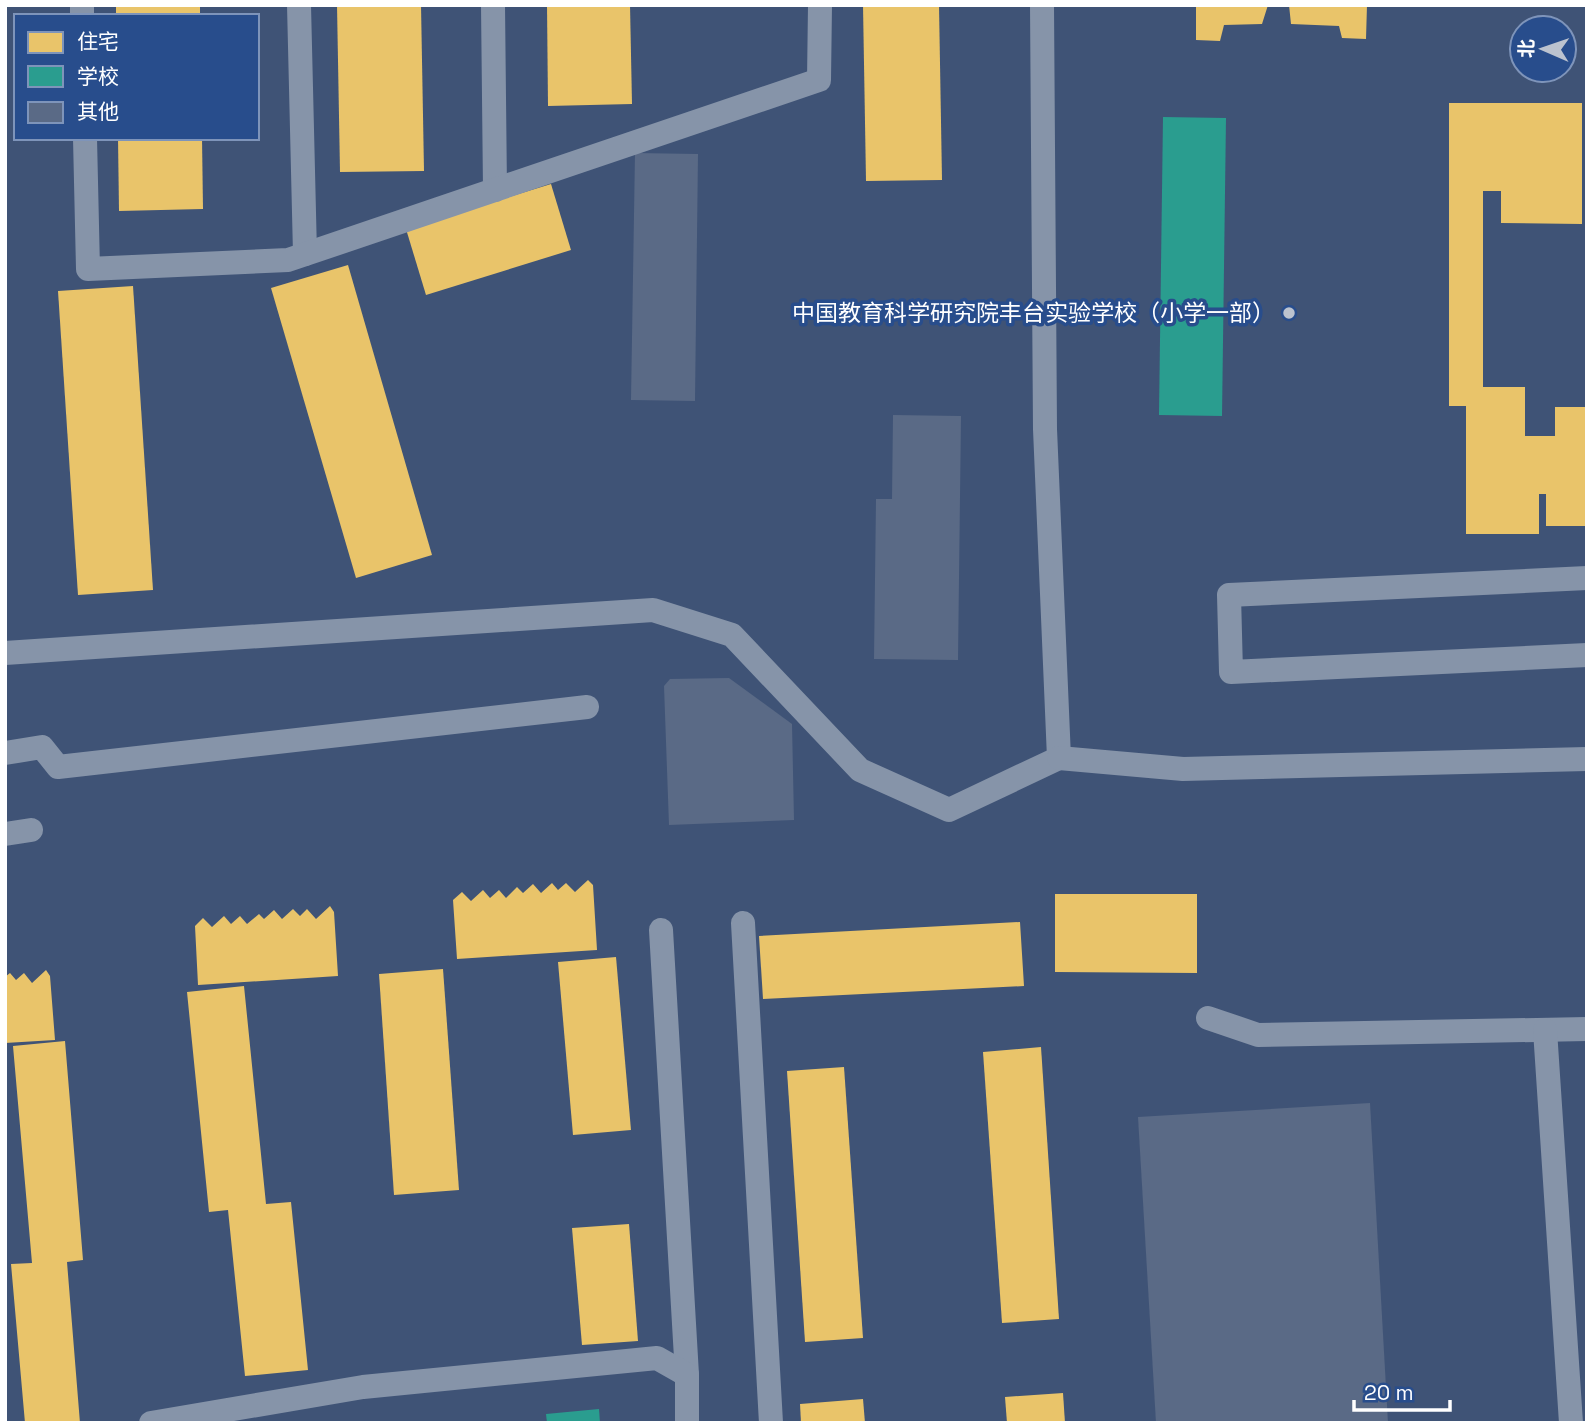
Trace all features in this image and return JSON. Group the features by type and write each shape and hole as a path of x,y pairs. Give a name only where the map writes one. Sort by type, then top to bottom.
{"street":[{"path":"299,5 305,254"},
{"path":"493,5 495,190"},
{"path":"85,140 88,269 288,260 820,80 820,5"},
{"path":"1042,5 1045,429 1059,758"},
{"path":"1587,578 1229,595 1231,672 1587,655"},
{"path":"5,653 653,610 732,635 860,771 949,810 1059,758 1183,769 1587,760"},
{"path":"5,753 42,747 58,767 587,706"},
{"path":"5,834 31,831"},
{"path":"743,923 771,1423"},
{"path":"662,930 687,1376 687,1423"},
{"path":"1208,1018 1258,1035 1587,1029"},
{"path":"1545,1030 1571,1423"},
{"path":"151,1423 363,1387 657,1358 687,1376"}],"building: 住宅":[{"path":"116,5 200,5 200,14 116,14"},
{"path":"337,5 421,5 424,171 340,172"},
{"path":"547,5 630,5 632,104 548,106"},
{"path":"863,5 939,5 942,180 866,181"},
{"path":"1196,5 1268,5 1262,24 1224,25 1220,41 1196,40"},
{"path":"1289,5 1367,5 1366,39 1342,38 1339,26 1291,24"},
{"path":"1449,103 1582,103 1582,224 1501,223 1501,191 1483,191 1483,387 1525,387 1525,436 1555,436 1555,407 1587,407 1587,526 1546,526 1546,494 1539,494 1539,534 1466,534 1466,406 1449,406"},
{"path":"118,140 202,140 203,209 119,211"},
{"path":"551,184 571,250 426,295 406,229"},
{"path":"348,265 432,555 356,578 271,288"},
{"path":"133,286 153,590 78,595 58,291"},
{"path":"588,880 593,885 597,950 457,959 453,900 462,892 471,901 483,890 490,898 499,890 506,898 517,887 523,893 533,884 541,893 552,883 558,890 566,883 575,892"},
{"path":"1055,894 1197,894 1197,973 1055,972"},
{"path":"330,906 334,912 338,976 198,985 195,926 203,918 212,927 224,916 231,924 240,916 247,924 259,914 264,919 274,910 282,919 293,909 300,916 307,909 316,919"},
{"path":"1020,922 1024,986 763,999 759,936"},
{"path":"616,957 631,1130 573,1135 558,962"},
{"path":"443,969 459,1190 394,1195 379,974"},
{"path":"46,970 50,976 55,1040 5,1043 5,977 10,973 16,980 24,973 32,983"},
{"path":"244,986 266,1204 291,1202 308,1370 245,1376 228,1210 209,1212 187,992"},
{"path":"65,1041 83,1260 67,1262 80,1423 25,1423 11,1264 32,1263 13,1046"},
{"path":"1041,1047 1059,1319 1002,1323 983,1052"},
{"path":"844,1067 863,1338 805,1342 787,1071"},
{"path":"629,1224 638,1341 582,1345 572,1228"},
{"path":"1063,1393 1065,1423 1007,1423 1005,1397"},
{"path":"863,1399 865,1423 801,1423 800,1404"}],"building: 学校":[{"path":"1163,117 1226,118 1222,416 1159,415"},
{"path":"599,1409 600,1423 547,1423 546,1414"}],"building: 其他":[{"path":"635,153 698,154 695,401 631,400"},
{"path":"893,415 961,416 958,660 874,659 876,499 892,499"},
{"path":"729,678 792,724 794,820 669,825 664,686 670,679"},
{"path":"1370,1103 1388,1423 1156,1423 1138,1117"}],"place":[{"name":"中国教育科学研究院丰台实验学校（小学一部）","path":"1289,313"}]}
